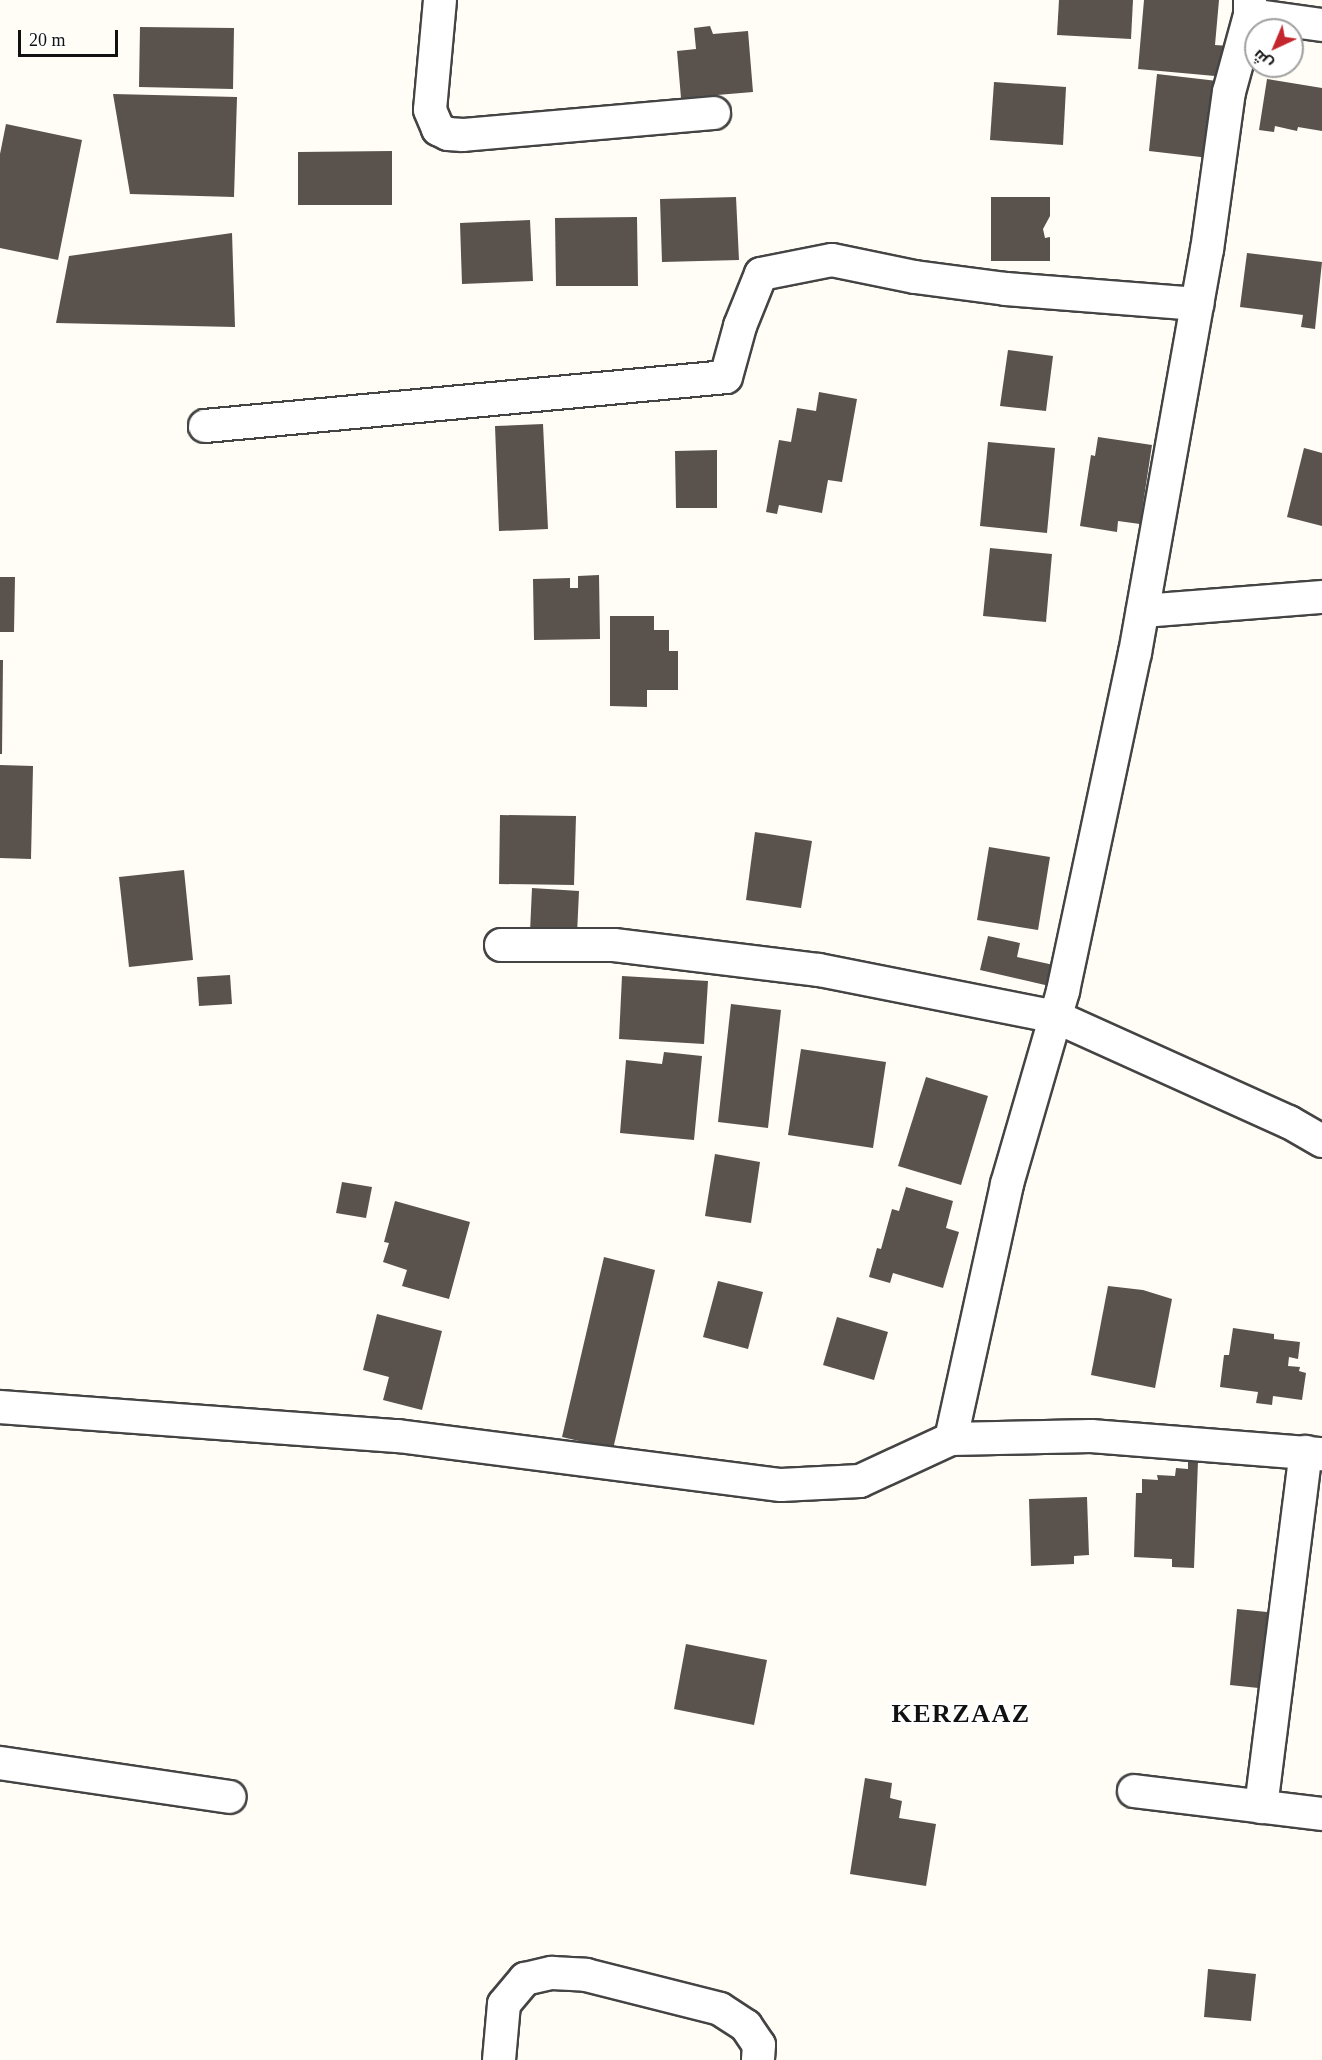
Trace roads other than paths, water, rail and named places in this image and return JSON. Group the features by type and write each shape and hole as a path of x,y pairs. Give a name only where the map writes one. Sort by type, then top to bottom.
{"street":[{"path":"440,0 430,110 438,129 448,134 463,135 714,112"},
{"path":"951,1439 1006,1184 1056,1017 1143,610 1197,303 1229,92 1250,8 1322,25"},
{"path":"205,426 726,377 740,326 761,274 832,260 915,278 995,287 1197,303"},
{"path":"1143,610 1322,597"},
{"path":"501,945 614,945 819,970 1056,1017 1289,1122 1322,1141"},
{"path":"0,1407 398,1436 781,1485 860,1481 951,1439 1091,1436 1314,1453 1261,1807"},
{"path":"0,1763 229,1797"},
{"path":"1134,1791 1322,1814"},
{"path":"499,2060 504,2004 525,1979 552,1973 586,1976 720,2009 746,2026 759,2045 758,2060"}],"district":[{"name":"KERZAAZ","path":"961,1714"}]}
